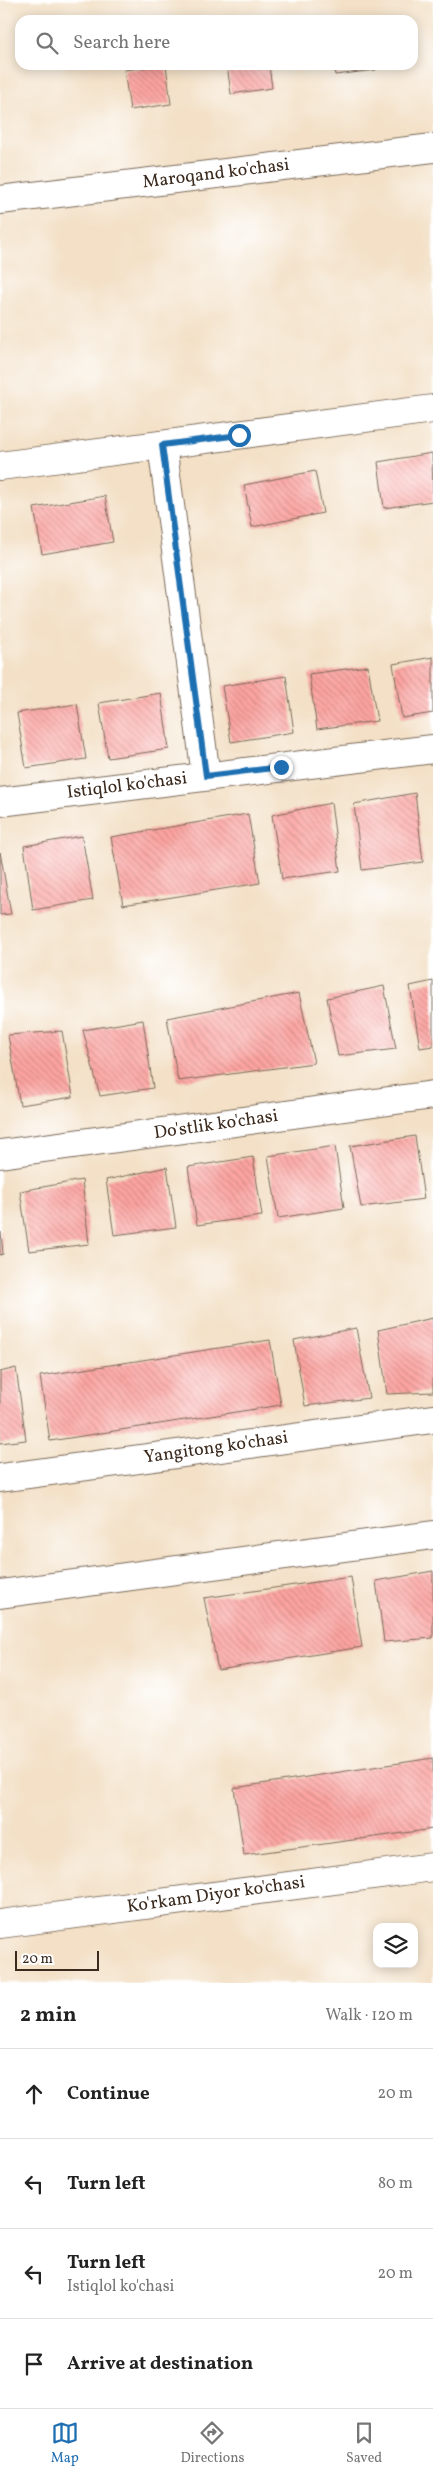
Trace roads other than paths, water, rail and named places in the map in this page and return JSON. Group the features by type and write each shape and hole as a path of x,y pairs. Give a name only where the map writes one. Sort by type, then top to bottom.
{"street":[{"name":"Maroqand ko'chasi","path":"0,200 433,148"},
{"path":"0,466 433,409"},
{"path":"162,445 206,776"},
{"name":"Istiqlol ko'chasi","path":"0,802 433,749"},
{"name":"Do'stlik ko'chasi","path":"0,1154 433,1095"},
{"name":"Yangitong ko'chasi","path":"0,1478 433,1419"},
{"path":"0,1594 433,1535"},
{"name":"Ko'rkam Diyor ko'chasi","path":"0,1924 433,1866"}]}
